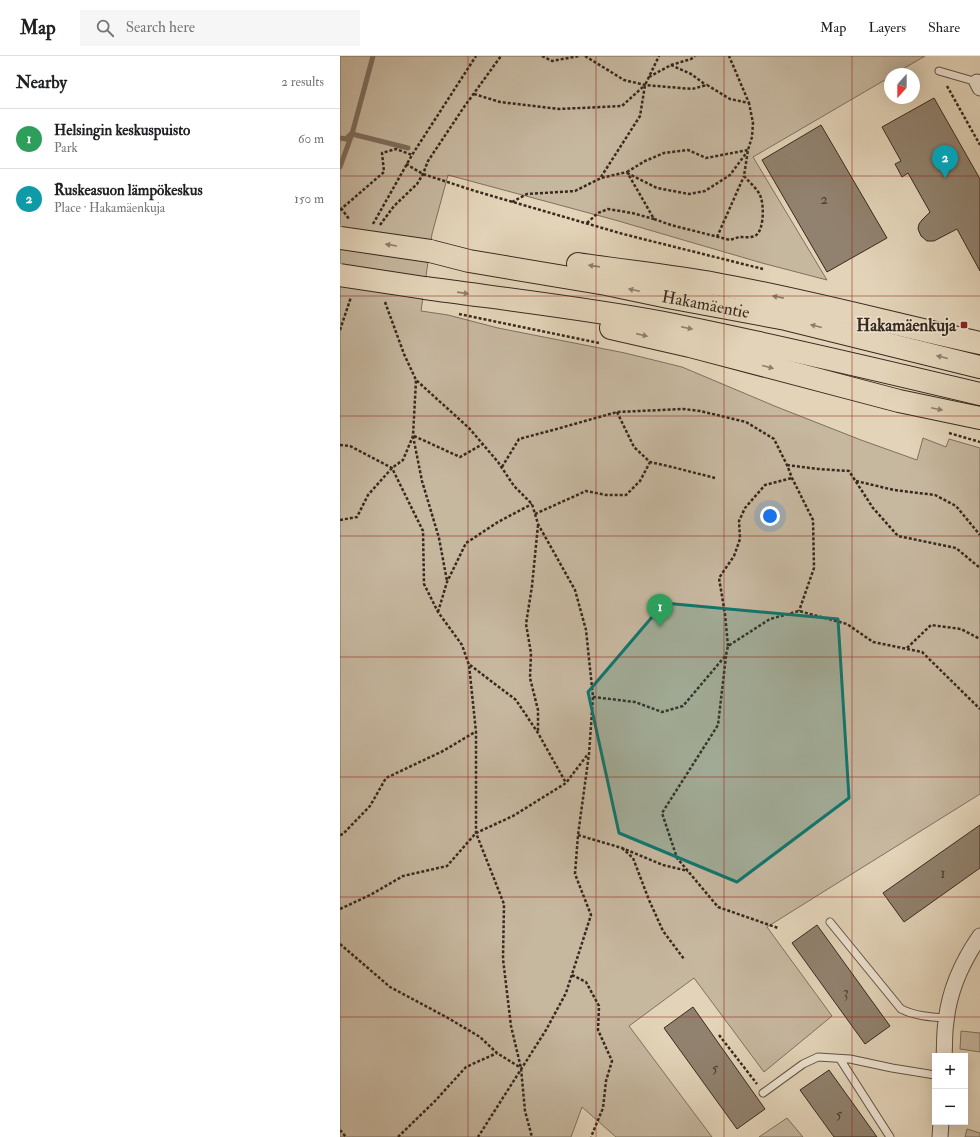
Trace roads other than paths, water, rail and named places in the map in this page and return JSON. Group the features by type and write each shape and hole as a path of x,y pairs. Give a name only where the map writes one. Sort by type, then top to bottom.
{"main road":[{"name":"Hakamäentie","path":"340,238 430,251 468,261 606,284 666,310 785,348 980,394"},
{"name":"Hakamäentie","path":"430,251 475,249 716,284 980,343"},
{"name":"Hakamäentie","path":"340,275 524,302 578,308 666,310 786,319 980,367"},
{"name":"Hakamäentie","path":"524,302 577,321 690,346 873,395 980,418"}],"street":[{"path":"944,1053 946,1018 951,993 961,968 972,947 980,936"}],"lane":[{"path":"940,71 979,83"},
{"path":"830,922 901,1009 907,1012 946,1018"},
{"path":"763,1093 802,1064 818,1057 850,1059 932,1075"},
{"path":"840,1058 890,1137"}],"waterway":[{"path":"373,56 352,134 408,148"},
{"path":"340,138 346,139 351,134"},
{"path":"340,167 352,134"}],"place":[{"name":"Ruskeasuon lämpökeskus","path":"945,178"},
{"name":"Hakamäenkuja","path":"964,325"},
{"name":"Helsingin keskuspuisto","path":"660,627"}]}
